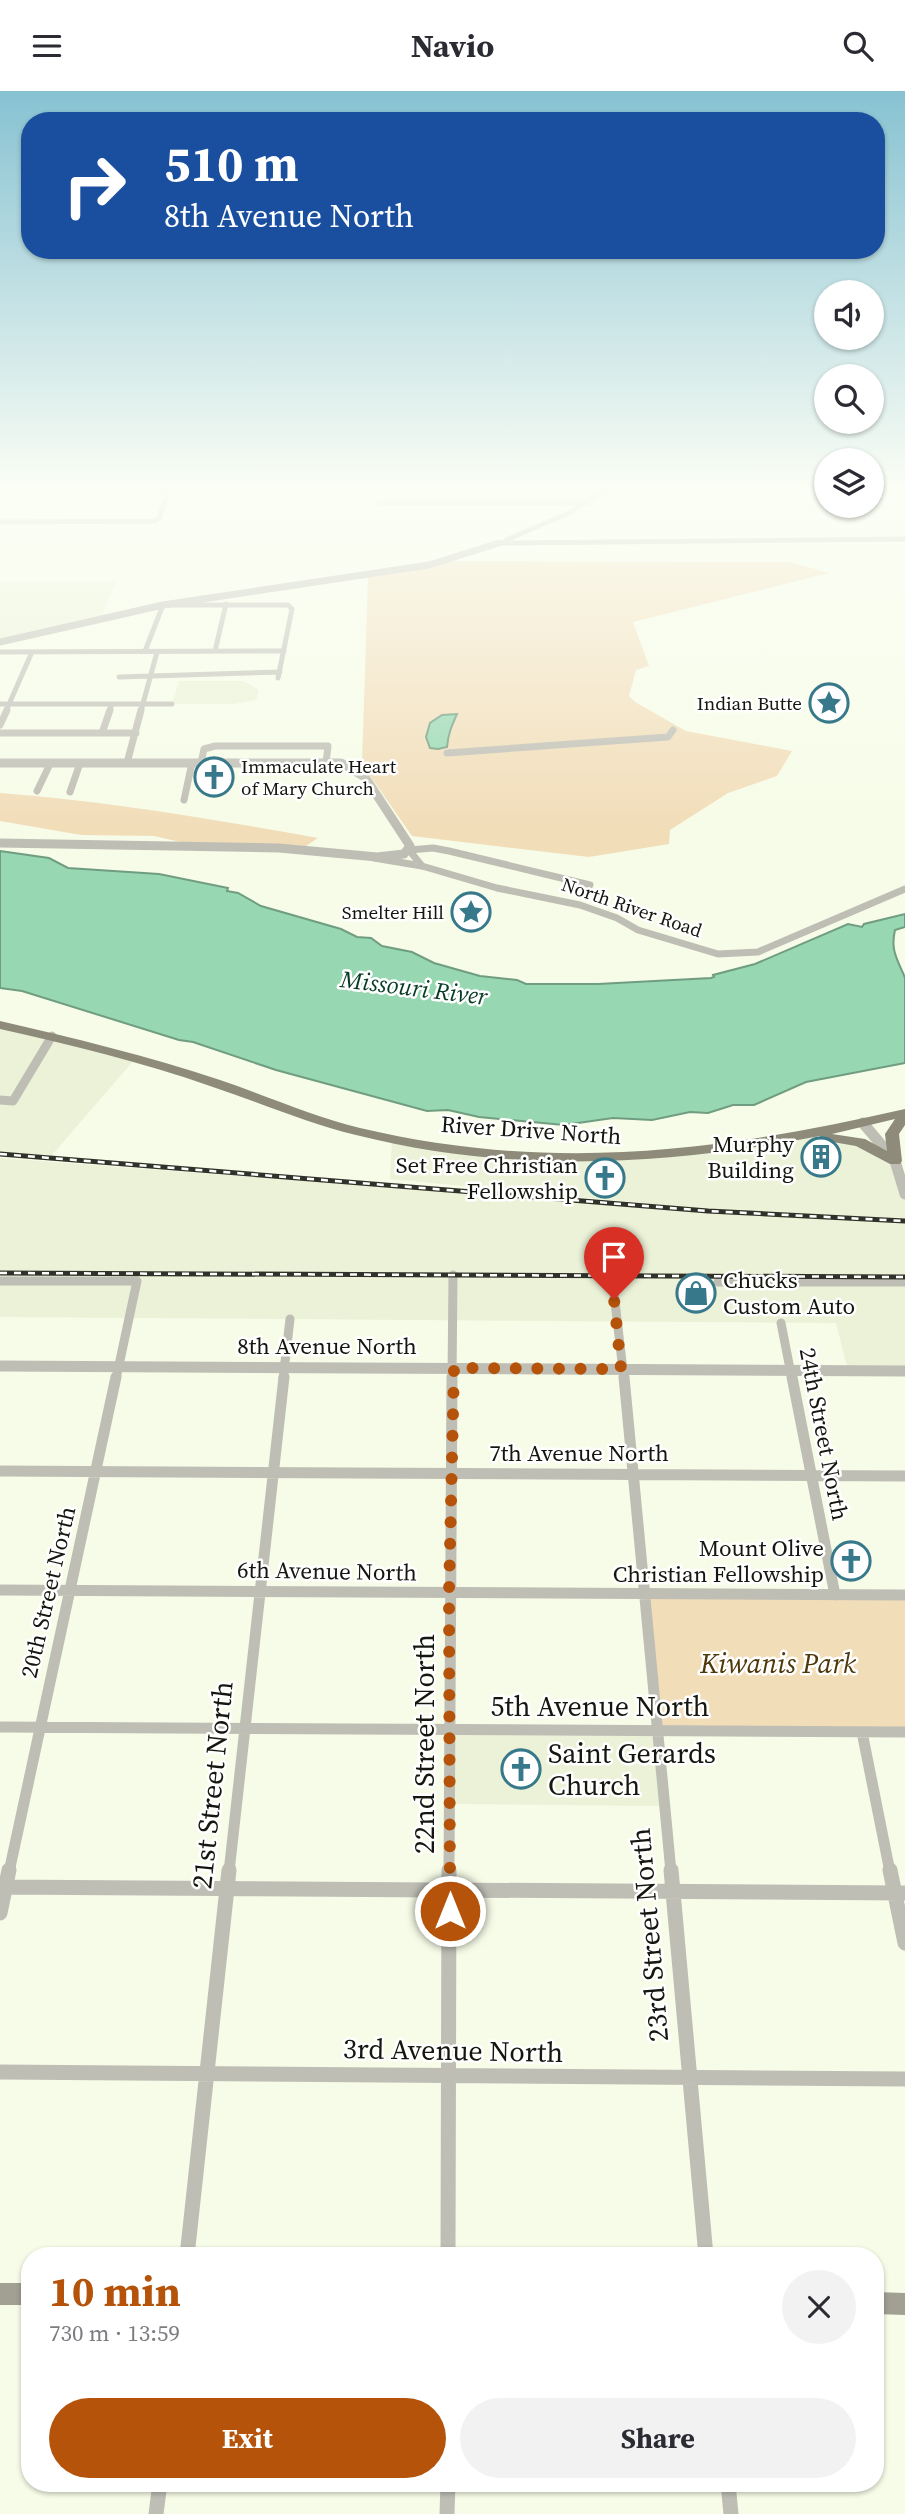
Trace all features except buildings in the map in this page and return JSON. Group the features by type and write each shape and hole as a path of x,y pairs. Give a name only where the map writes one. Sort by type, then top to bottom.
{"main road":[{"name":"River Drive North","path":"0,1025 193,1077 326,1123 438,1148 548,1159 624,1159 726,1150 905,1114"},
{"path":"895,1161 892,1134 905,1114"},
{"path":"799,1137 846,1139 876,1149 895,1161"},
{"path":"0,2294 21,2294"},
{"path":"884,2303 905,2304"}],"street":[{"path":"0,642 190,601"},
{"path":"215,651 226,604"},
{"path":"119,677 184,677 217,672 279,675 292,609 288,605 163,605"},
{"path":"145,652 163,605"},
{"path":"0,652 284,651"},
{"path":"0,725 32,652"},
{"path":"127,763 157,652"},
{"path":"0,704 172,705"},
{"path":"102,733 112,704"},
{"path":"447,753 668,737 673,730"},
{"path":"0,733 136,733"},
{"path":"184,800 196,763 208,747 328,746 326,763"},
{"path":"0,764 341,763 365,777 407,840 407,852 422,866"},
{"path":"37,791 50,764"},
{"path":"70,792 80,764"},
{"name":"North River Road","path":"0,843 279,848 361,856 422,866 498,888 580,905 617,918 638,930 719,954 731,955 758,952 905,889"},
{"path":"407,852 433,848 590,885"},
{"name":"North River Road","path":"361,856 407,852"},
{"path":"0,1100 13,1101 52,1037"},
{"path":"863,1123 895,1161 905,1194"},
{"name":"22nd Street North","path":"449,2247 449,1593 453,1473 453,1275"},
{"name":"23rd Street North","path":"612,1276 635,1474 705,2247"},
{"name":"20th Street North","path":"0,1281 136,1281 3,1887 0,1913"},
{"path":"718,1282 905,1282"},
{"name":"21st Street North","path":"188,2247 290,1319"},
{"name":"24th Street North","path":"781,1323 835,1595"},
{"name":"8th Avenue North","path":"0,1366 905,1371"},
{"name":"7th Avenue North","path":"0,1471 905,1476"},
{"name":"6th Avenue North","path":"0,1590 905,1595"},
{"name":"5th Avenue North","path":"0,1727 905,1732"},
{"path":"862,1732 900,1893 905,1943"},
{"path":"3,1887 900,1893"},
{"name":"3rd Avenue North","path":"0,2072 905,2079"},
{"path":"156,2514 159,2492"},
{"path":"447,2492 447,2514"},
{"path":"729,2492 731,2514"}],"shaded area":[{"path":"0,601 108,601 101,618 0,641"},
{"path":"179,681 243,681 259,690 256,700 234,704 172,704"},
{"path":"0,1025 135,1059 52,1155 0,1152"},
{"path":"832,1136 895,1161 905,1197 905,1219 714,1210 390,1179 392,1140 548,1159"},
{"path":"0,1158 708,1211 905,1222 905,1371 848,1370 836,1323 0,1317"},
{"path":"451,1730 657,1731 664,1806 450,1804"}],"green space":[{"path":"367,601 717,601 633,622 649,666 636,670 629,696 686,731 792,751 777,776 728,793 670,830 669,844 589,857 412,836 362,764"},
{"path":"0,793 120,806 318,838 306,846 189,844 154,836 81,835 0,821"},
{"name":"Kiwanis Park","path":"646,1594 905,1595 905,1732 657,1731"}],"water":[{"path":"457,714 447,747 430,748 426,737 430,723 442,715"},
{"name":"Missouri River","path":"0,851 49,858 68,868 159,874 228,888 227,891 238,893 261,906 341,929 357,937 371,938 382,946 412,952 434,963 480,976 517,980 526,984 598,984 711,978 713,975 755,964 848,924 862,927 864,924 905,914 905,927 895,930 893,944 905,978 905,1063 806,1082 754,1105 733,1105 708,1113 690,1112 652,1120 613,1118 564,1125 479,1117 448,1110 427,1111 276,1070 22,991 0,988"}],"railway":[{"path":"0,1154 708,1211 905,1221"},
{"path":"0,1273 905,1277"}],"place":[{"name":"Indian Butte","path":"829,703"},
{"name":"Immaculate Heart of Mary Church","path":"214,777"},
{"name":"Smelter Hill","path":"471,912"},
{"name":"Murphy Building","path":"821,1157"},
{"name":"Set Free Christian Fellowship","path":"605,1178"},
{"name":"Chucks Custom Auto","path":"696,1293"},
{"name":"Mount Olive Christian Fellowship","path":"851,1561"},
{"name":"Saint Gerards Church","path":"521,1769"}],"route":[{"path":"450,1911 449,1593 454,1368 621,1369 614,1299"}]}
